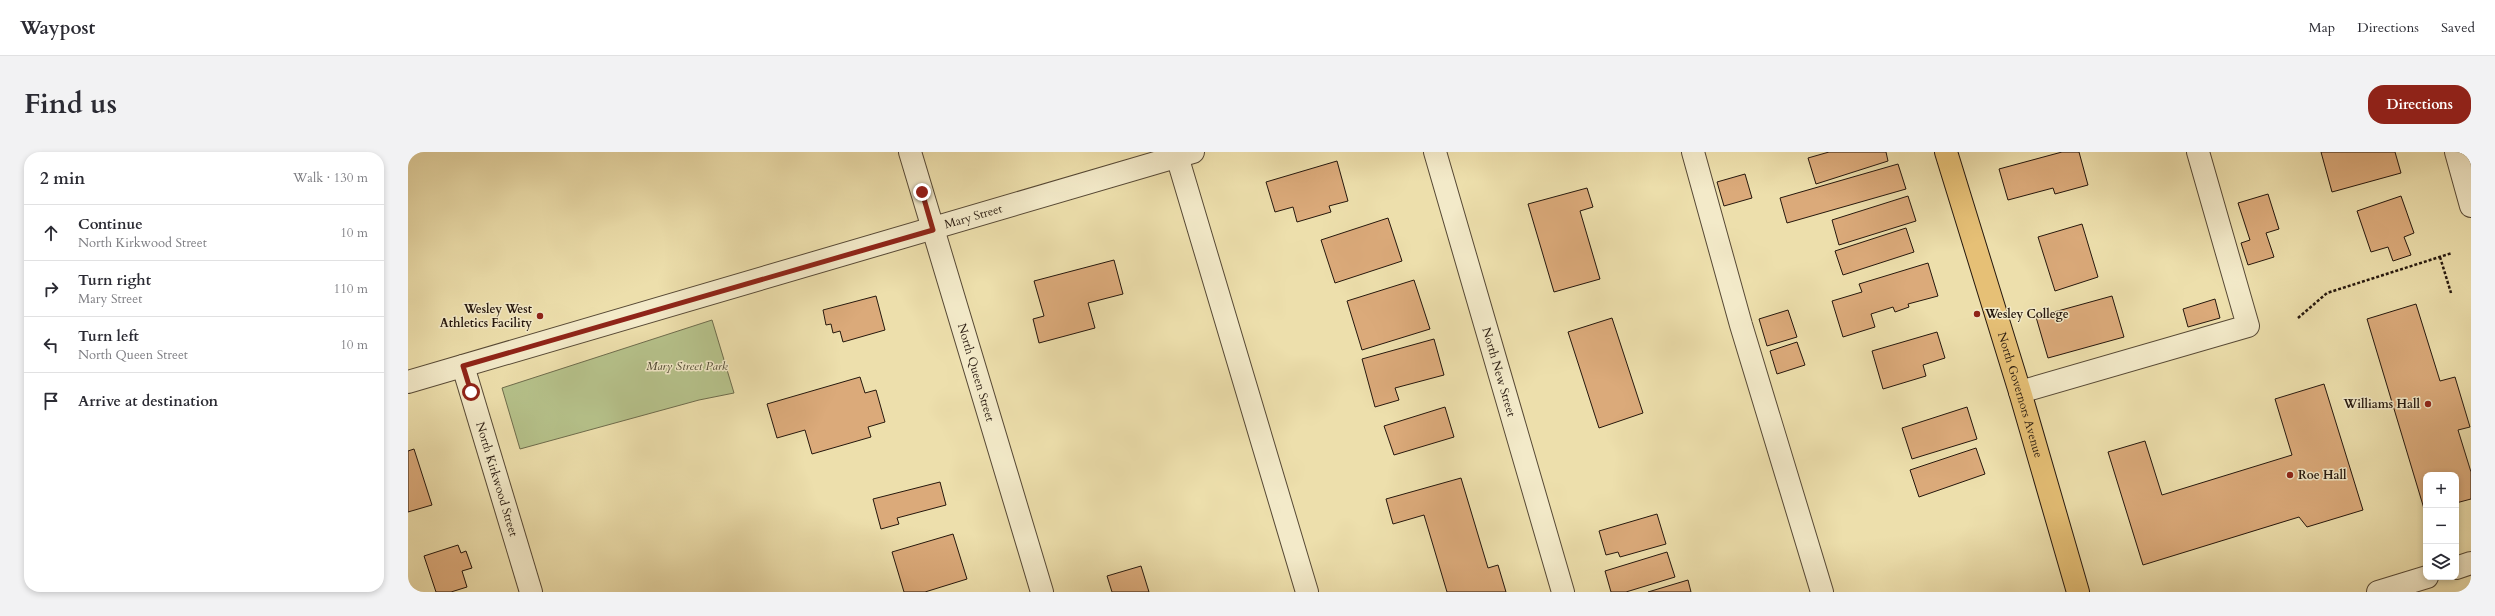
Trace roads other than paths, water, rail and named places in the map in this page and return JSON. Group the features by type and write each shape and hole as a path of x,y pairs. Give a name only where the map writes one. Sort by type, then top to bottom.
{"main road":[{"name":"North Governors Avenue","path":"1946,152 2020,392 2078,592"}],"street":[{"name":"North Queen Street","path":"910,152 1042,592"},
{"name":"North New Street","path":"1435,152 1563,592"},
{"path":"1693,152 1741,325 1822,592"},
{"path":"2020,392 2248,326 2198,152"},
{"path":"2456,152 2471,206"},
{"name":"Mary Street","path":"408,382 933,230 1185,154"},
{"path":"1185,154 1307,592"},
{"name":"North Kirkwood Street","path":"463,366 531,592"},
{"path":"2459,567 2471,563"},
{"path":"2386,590 2423,578"}],"place":[{"name":"Wesley College","path":"1977,314"},
{"name":"Wesley West Athletics Facility","path":"540,316"},
{"name":"Williams Hall","path":"2428,404"},
{"name":"Roe Hall","path":"2290,475"}],"park label":[{"name":"Mary Street Park","path":"687,366"}]}
